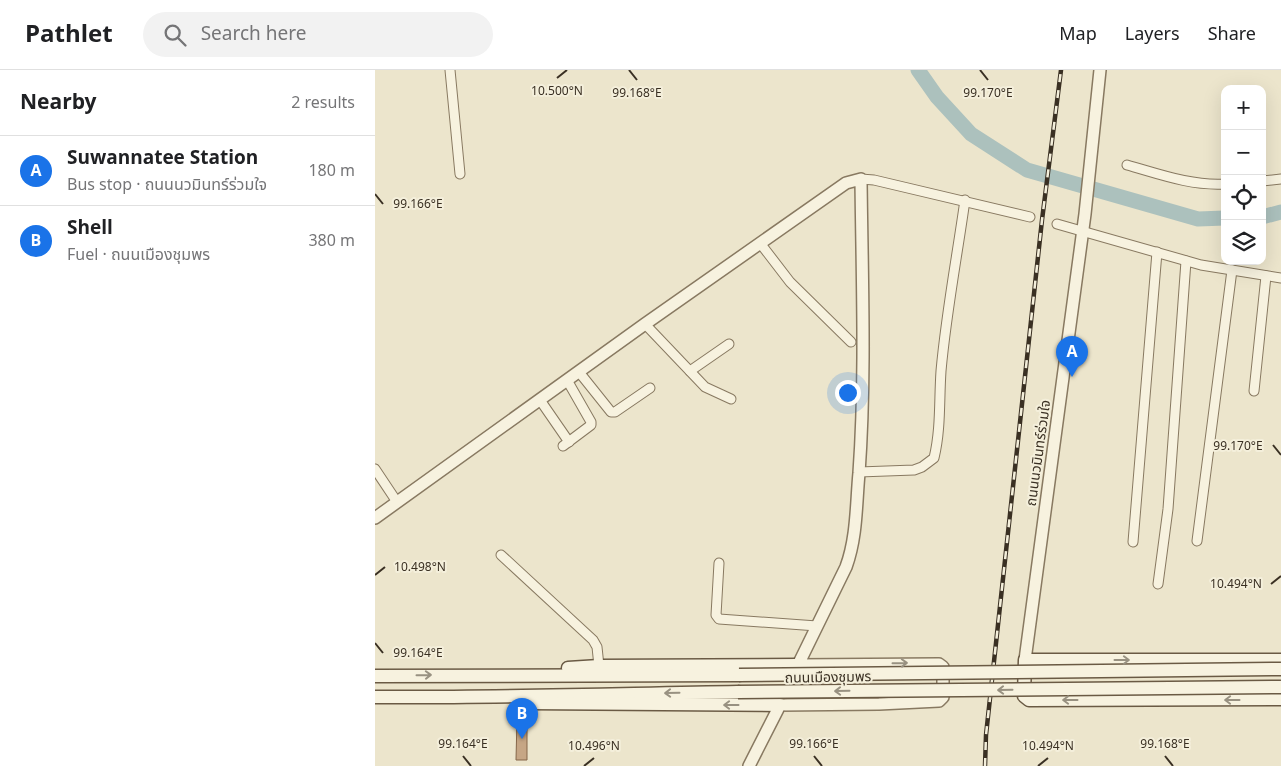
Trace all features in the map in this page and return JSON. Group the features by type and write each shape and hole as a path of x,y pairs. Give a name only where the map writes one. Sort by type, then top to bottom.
{"main road":[{"path":"1281,660 1025,660 1024,696 1029,700 1281,699"},
{"path":"489,674 599,666 798,665"},
{"name":"ถนนเมืองชุมพร","path":"375,676 1281,669"},
{"name":"ถนนเมืองชุมพร","path":"375,697 485,698 549,694 1281,687"},
{"path":"485,698 534,703 780,705"}],"street":[{"path":"450,70 461,174"},
{"name":"ถนนนวมินทร์ร่วมใจ","path":"1025,660 1083,231 1101,70"},
{"path":"1127,166 1181,180 1221,184"},
{"path":"1266,181 1281,179"},
{"path":"749,766 780,705 939,701 943,696 943,667 939,664 798,665 846,567 855,528 863,403 861,180"},
{"path":"375,518 645,324 846,183 874,180 965,200 1030,217"},
{"path":"859,472 914,470 921,468 934,458 940,426 941,372 965,200"},
{"path":"1057,224 1186,261 1281,278"},
{"path":"760,243 790,282 851,342"},
{"path":"1133,542 1157,252"},
{"path":"1158,584 1168,509 1186,261"},
{"path":"1197,540 1232,270"},
{"path":"1254,391 1266,276"},
{"path":"645,324 705,386 731,399"},
{"path":"690,371 729,344"},
{"path":"579,372 611,412 615,412 650,388"},
{"path":"540,400 566,444 591,425 567,380"},
{"path":"375,469 397,502"},
{"path":"501,555 593,640 597,647 599,666"},
{"path":"719,563 716,614 719,619 817,626"}],"building":[{"path":"517,718 527,718 527,760 516,760"}],"waterway":[{"path":"918,70 937,97 971,134 1027,170 1198,219 1221,218"},
{"path":"1266,216 1281,212"}],"railway":[{"path":"985,766 986,735 1042,220 1061,70"}],"place":[{"name":"Suwannatee Station","path":"1072,377"},
{"name":"Shell","path":"522,739"}]}
